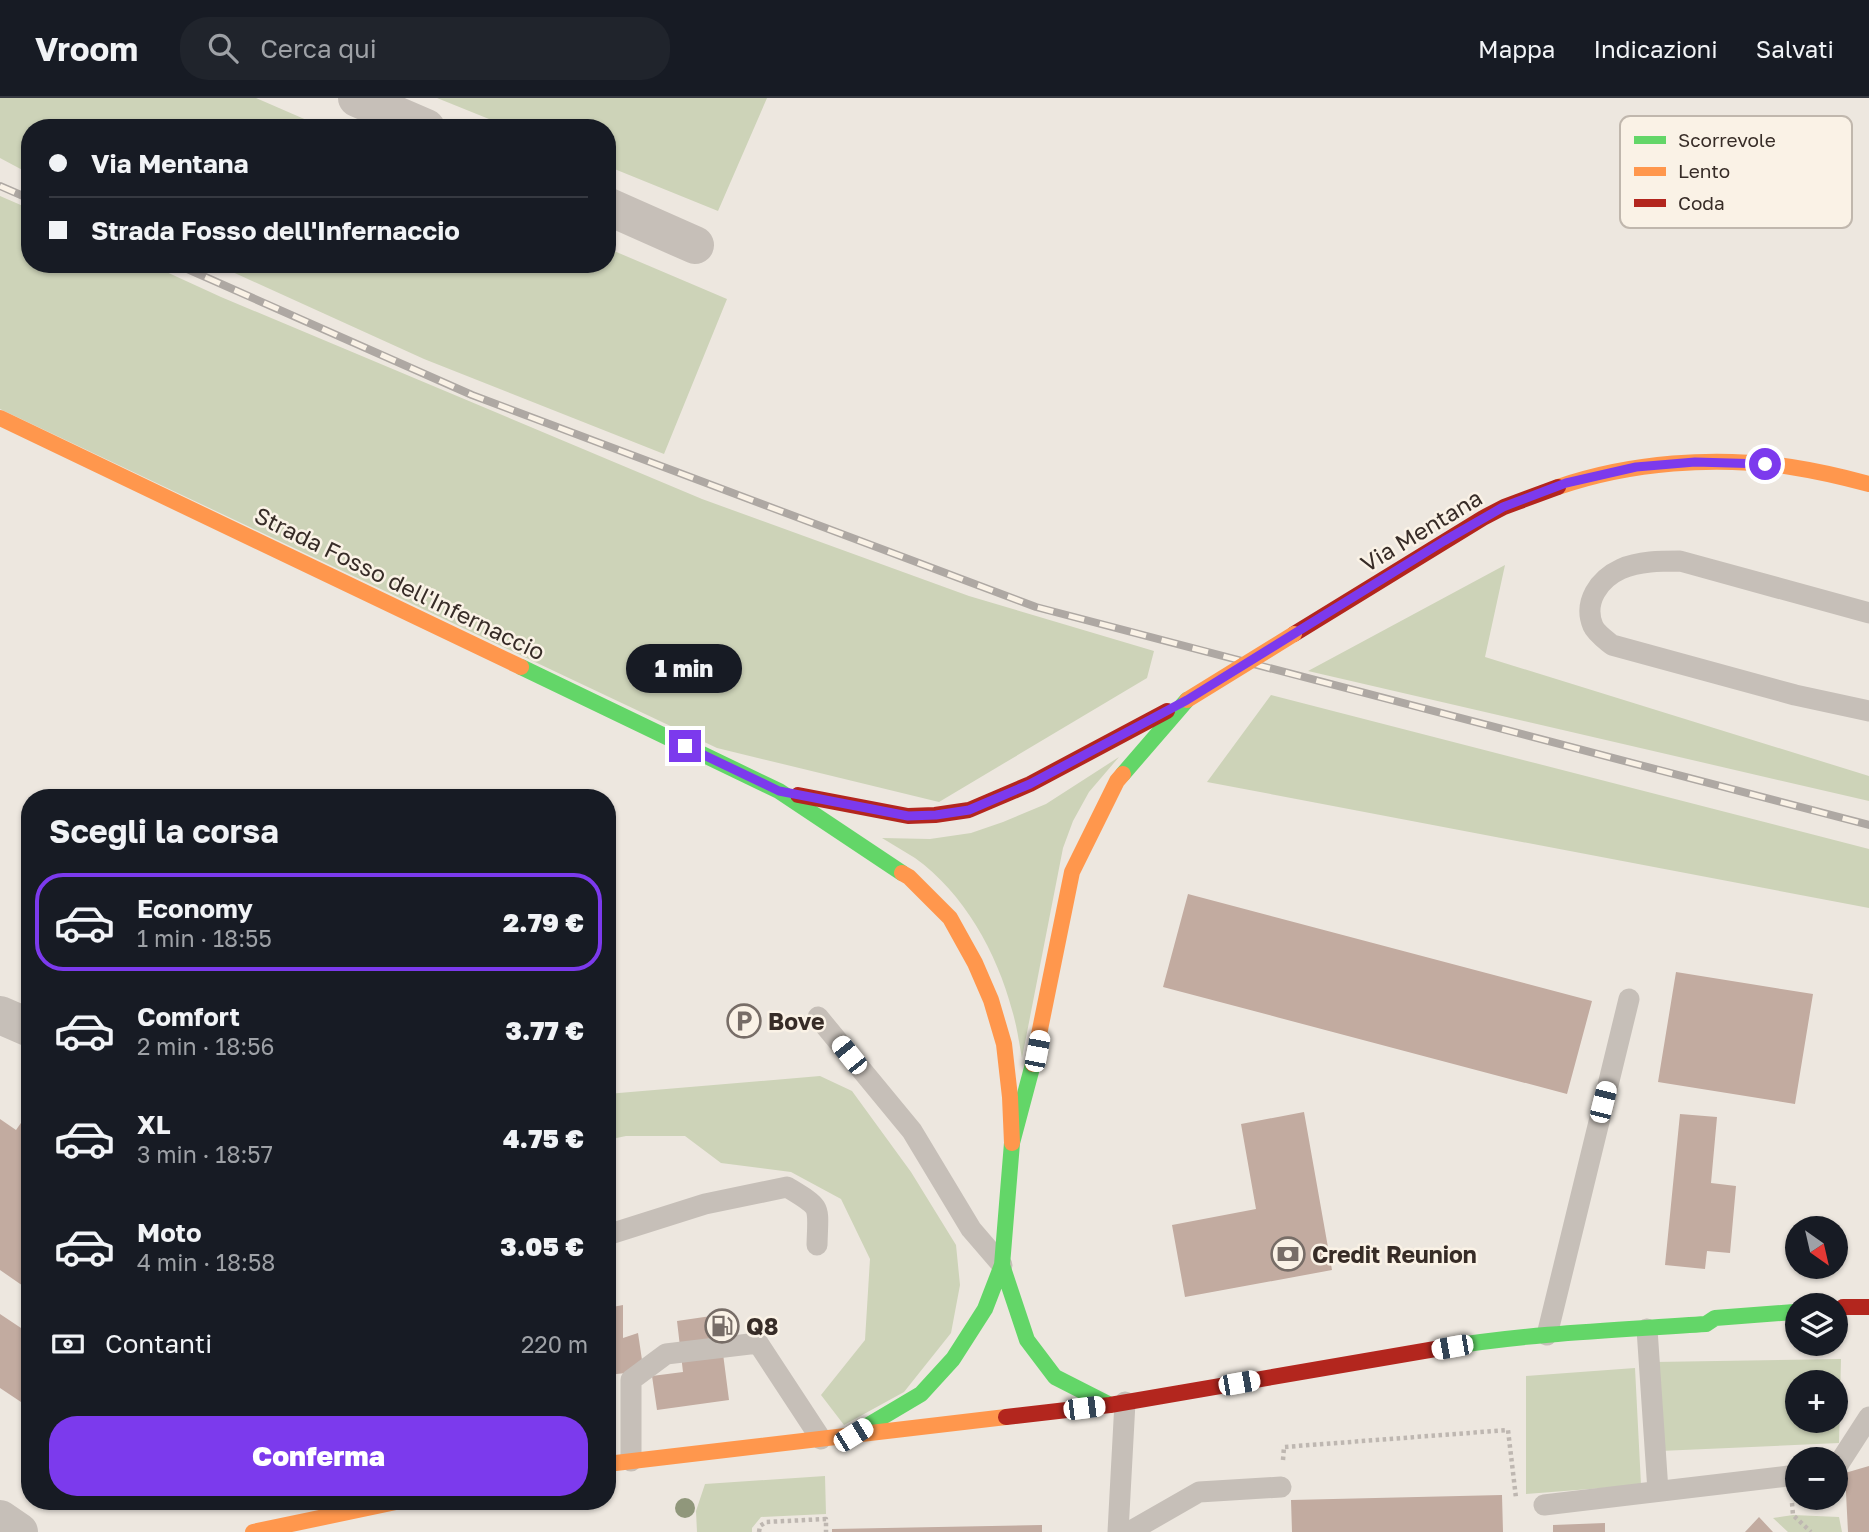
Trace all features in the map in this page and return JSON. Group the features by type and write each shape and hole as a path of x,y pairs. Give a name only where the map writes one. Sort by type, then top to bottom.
{"main road":[{"name":"Strada Fosso dell'Infernaccio","path":"0,418 779,791"},
{"name":"Via Mentana","path":"779,791 908,816 969,810 1030,784 1187,700 1503,507 1566,483 1636,467 1695,462 1765,464 1831,474 1869,484"},
{"name":"Via Mentana","path":"853,1435 920,1394 953,1359 985,1309 1002,1265 1012,1143 1037,1051 1072,873 1117,781 1187,700"},
{"path":"779,791 909,877 950,918 975,963 991,1000 1004,1044 1012,1143"},
{"name":"Via Mentana","path":"1002,1265 1027,1340 1055,1377 1118,1404"},
{"path":"1848,1307 1869,1307"},
{"path":"616,1463 1118,1404 1478,1342 1706,1324 1715,1318 1785,1313"},
{"path":"1848,1321 1869,1322"},
{"path":"1706,1324 1718,1330 1785,1324"},
{"path":"253,1532 358,1510"}],"street":[{"path":"357,98 405,119"},
{"path":"616,210 695,245"},
{"path":"0,1015 21,1024"},
{"path":"0,1519 19,1532"}],"lane":[{"path":"1869,612 1680,561 1654,561 1622,568 1605,578 1594,592 1589,609 1594,629 1612,645 1795,695 1869,711"},
{"path":"1547,1335 1629,999"},
{"path":"818,1017 912,1131 971,1228 1002,1265"},
{"path":"616,1232 705,1204 787,1187 814,1204 817,1210 817,1245"},
{"path":"1647,1329 1658,1492"},
{"path":"631,1461 631,1380 666,1354 758,1343 821,1440"},
{"path":"1118,1404 1118,1532"},
{"path":"1848,1449 1869,1417"},
{"path":"1544,1505 1785,1476"},
{"path":"1129,1532 1199,1492 1281,1487"}],"path":[{"path":"1281,1487 1284,1447 1508,1430 1517,1508 1544,1505"},
{"path":"759,1532 760,1526 766,1522 826,1519 826,1532"}],"green space":[{"path":"0,98 256,98 304,119 21,119 21,169 0,158"},
{"path":"437,98 767,98 718,211 616,170 616,119 489,119"},
{"path":"0,196 21,205 21,273 169,273 702,499 969,596 1154,651 1147,678 939,802 717,748 0,409"},
{"path":"616,252 727,299 664,454 424,359 235,273 616,273"},
{"path":"1505,565 1485,657 1869,776 1869,801 1308,671"},
{"path":"1271,695 1869,849 1869,908 1207,782"},
{"path":"1119,757 1089,792 1073,821 1063,848 1022,1058 1006,989 988,946 976,926 949,888 933,872 882,838 930,839 971,833 1046,804"},
{"path":"820,1076 852,1091 911,1172 956,1245 960,1285 951,1333 904,1392 844,1425 821,1395 865,1340 870,1259 841,1199 791,1172 721,1163 685,1136 616,1138 616,1093"},
{"path":"1841,1359 1841,1370 1785,1370 1785,1433 1839,1433 1839,1443 1660,1451 1654,1362"},
{"path":"1635,1368 1641,1485 1526,1494 1526,1376"},
{"path":"825,1476 826,1514 761,1517 752,1532 697,1532 696,1511 705,1484"},
{"path":"1793,1515 1839,1517 1842,1532 1788,1532 1773,1518"}],"building":[{"path":"1188,894 1592,1001 1567,1094 1163,987"},
{"path":"1676,972 1813,994 1795,1104 1658,1082"},
{"path":"1304,1112 1332,1270 1185,1297 1172,1225 1256,1209 1241,1124"},
{"path":"1680,1114 1717,1117 1711,1183 1736,1186 1730,1253 1707,1251 1705,1269 1665,1265"},
{"path":"0,1119 16,1130 21,1123 21,1285 0,1270"},
{"path":"623,1305 623,1338 638,1333 642,1360 626,1373 616,1374 616,1306"},
{"path":"0,1314 21,1328 21,1402 0,1388"},
{"path":"718,1315 729,1400 657,1410 652,1376 683,1372 677,1321"},
{"path":"1869,1466 1869,1532 1848,1532 1848,1472"},
{"path":"1502,1495 1503,1532 1292,1532 1291,1500"},
{"path":"1759,1517 1773,1532 1745,1532"},
{"path":"1605,1523 1605,1532 1553,1532 1553,1525"},
{"path":"1042,1525 1042,1532 832,1532 832,1529"}],"railway":[{"path":"0,186 21,195"},
{"path":"196,273 472,395 1036,607 1869,825"}],"traffic: fast":[{"path":"521,667 779,791 902,873"},
{"path":"1123,774 1187,700"},
{"path":"862,1429 921,1394 953,1359 985,1309 1002,1265 1012,1143 1033,1064"},
{"path":"1002,1265 1027,1340 1055,1377 1110,1405"},
{"path":"1447,1347 1544,1335 1706,1324 1715,1318 1785,1313"}],"traffic: slow":[{"path":"0,418 521,667"},
{"path":"1558,487 1614,472 1703,462 1791,467 1869,484"},
{"path":"1187,700 1294,634"},
{"path":"1033,1064 1072,872 1123,774"},
{"path":"902,873 950,918 975,963 991,1000 1004,1044 1012,1143"},
{"path":"616,1463 1006,1417"},
{"path":"253,1532 358,1510"}],"traffic: jam":[{"path":"1294,634 1483,518 1504,507 1558,487"},
{"path":"798,795 908,816 969,810 1030,784 1167,711"},
{"path":"1848,1307 1869,1307"},
{"path":"1006,1417 1110,1405 1447,1347"}],"place":[{"name":"Bove","path":"744,1021"},
{"name":"Credit Reunion","path":"1288,1254"},
{"name":"Q8","path":"722,1326"}],"route":[{"path":"685,746 779,791 908,816 969,810 1030,784 1187,700 1503,507 1566,483 1636,467 1695,462 1765,464"}]}
